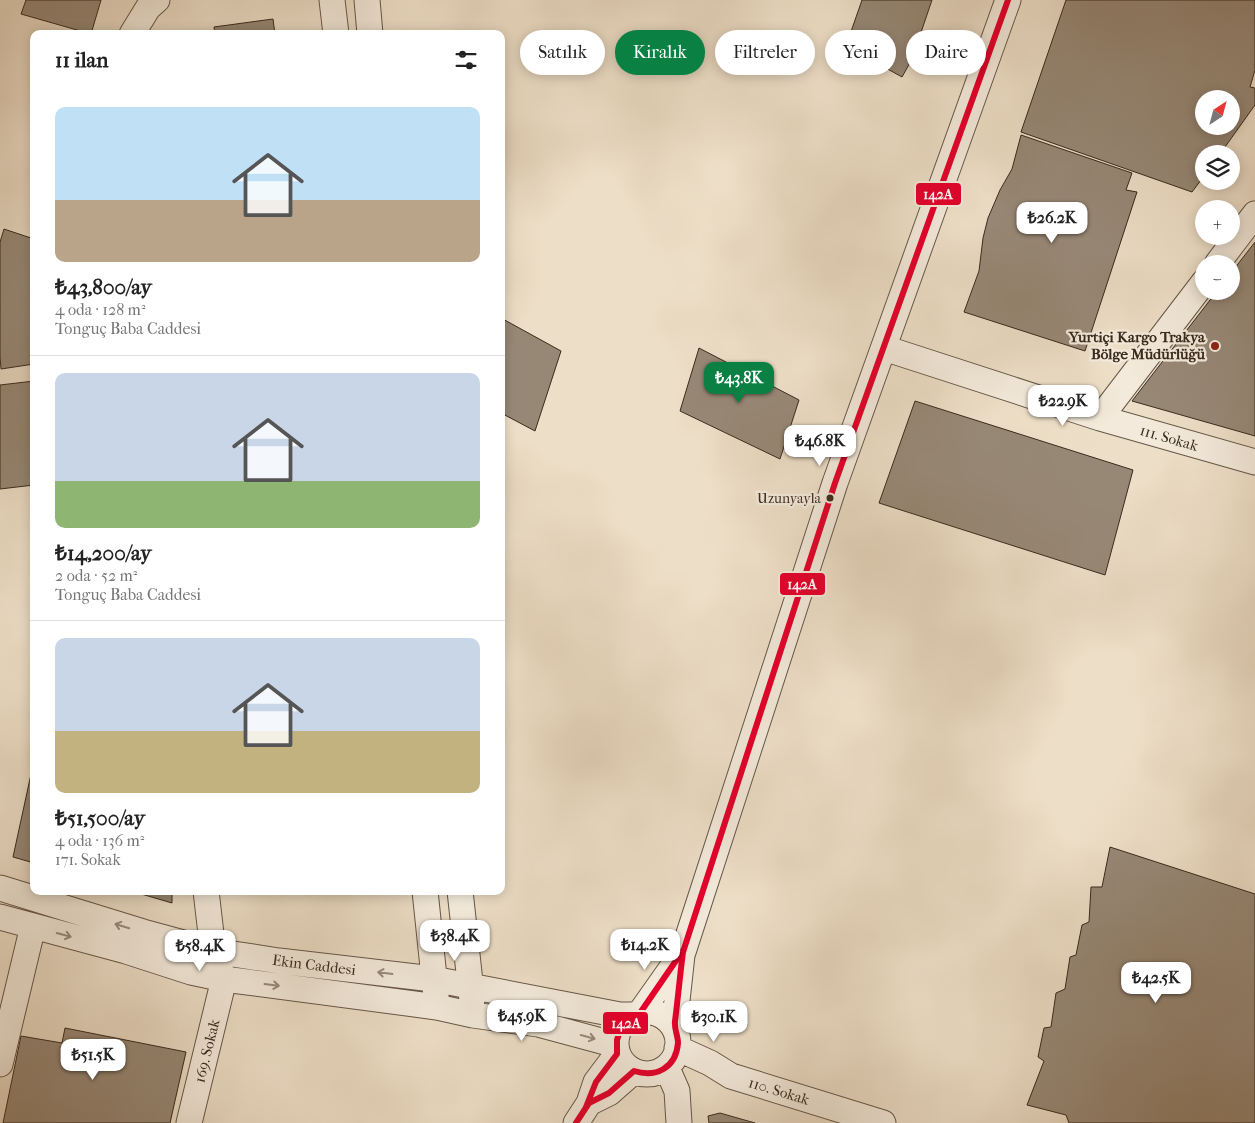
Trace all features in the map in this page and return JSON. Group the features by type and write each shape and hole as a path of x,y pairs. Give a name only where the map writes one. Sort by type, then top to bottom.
{"street":[{"path":"134,30 148,8 157,0"},
{"path":"332,0 336,30"},
{"path":"367,0 370,30"},
{"path":"679,1123 662,1096 651,1056 835,483 1008,0"},
{"path":"1224,255 1255,214"},
{"path":"1100,418 1195,294"},
{"name":"111. Sokak","path":"884,348 1100,418 1255,462"},
{"name":"Ekin Caddesi","path":"0,888 142,932 213,951 279,961 433,979 620,1015 653,1012 665,1018 651,1056 538,1024 473,1015 437,1007 224,979 191,972 126,951 0,917"},
{"path":"206,895 213,951 224,979"},
{"path":"425,895 437,1007"},
{"path":"460,895 473,1015"},
{"path":"0,1064 33,926"},
{"path":"651,1056 619,1030 627,1019 637,1014 683,952"},
{"name":"169. Sokak","path":"189,1123 224,979"},
{"path":"582,1113 596,1082 651,1056"},
{"name":"110. Sokak","path":"651,1056 705,1076 731,1076 883,1123"}],"building":[{"path":"26,0 101,0 92,30 77,30 21,14"},
{"path":"862,0 932,0 922,30 906,30 906,70 902,77 896,74 896,30 852,30"},
{"path":"1066,0 1255,0 1255,70 1250,87 1255,88 1255,105 1240,126 1240,90 1195,90 1195,135 1234,135 1226,145 1195,145 1195,188 1192,192 1021,132"},
{"path":"273,19 274,30 214,30 214,27"},
{"path":"1021,135 1132,173 1126,190 1137,192 1085,351 964,312 979,271 983,238 988,218 1000,190 1012,169"},
{"path":"4,229 30,238 30,365 1,369 0,357 0,242"},
{"name":"Yurtiçi Kargo Trakya Bölge Müdürlüğü","path":"1255,242 1255,436 1132,401 1210,300 1240,300 1240,261"},
{"path":"505,320 561,351 535,431 505,415"},
{"path":"699,348 799,400 780,459 680,411"},
{"path":"30,381 30,485 0,489 0,385"},
{"path":"915,401 1133,470 1105,575 879,503"},
{"path":"30,779 30,862 13,857"},
{"path":"1110,847 1255,894 1255,1123 1069,1123 1066,1115 1027,1105 1044,1061 1038,1057 1044,1028 1051,1027 1056,993 1065,989 1070,957 1076,955 1082,925 1089,922 1091,887 1102,887"},
{"path":"145,895 172,895 172,903"},
{"path":"65,1028 186,1052 170,1123 3,1123 21,1036 62,1043"},
{"path":"720,1113 755,1123 709,1123 708,1116"}],"transit line":[{"name":"142A","path":"576,1123 589,1103 609,1093 634,1071 650,1073 664,1069 669,1065 676,1052 678,1043 675,1021 683,952 835,483 1008,0"},
{"name":"142A","path":"586,1107 596,1082 617,1054 617,1040 621,1028 629,1019 640,1013 684,949"}],"place":[{"name":"Yurtiçi Kargo Trakya Bölge Müdürlüğü","path":"1215,346"},
{"name":"Uzunyayla","path":"830,498"}]}
